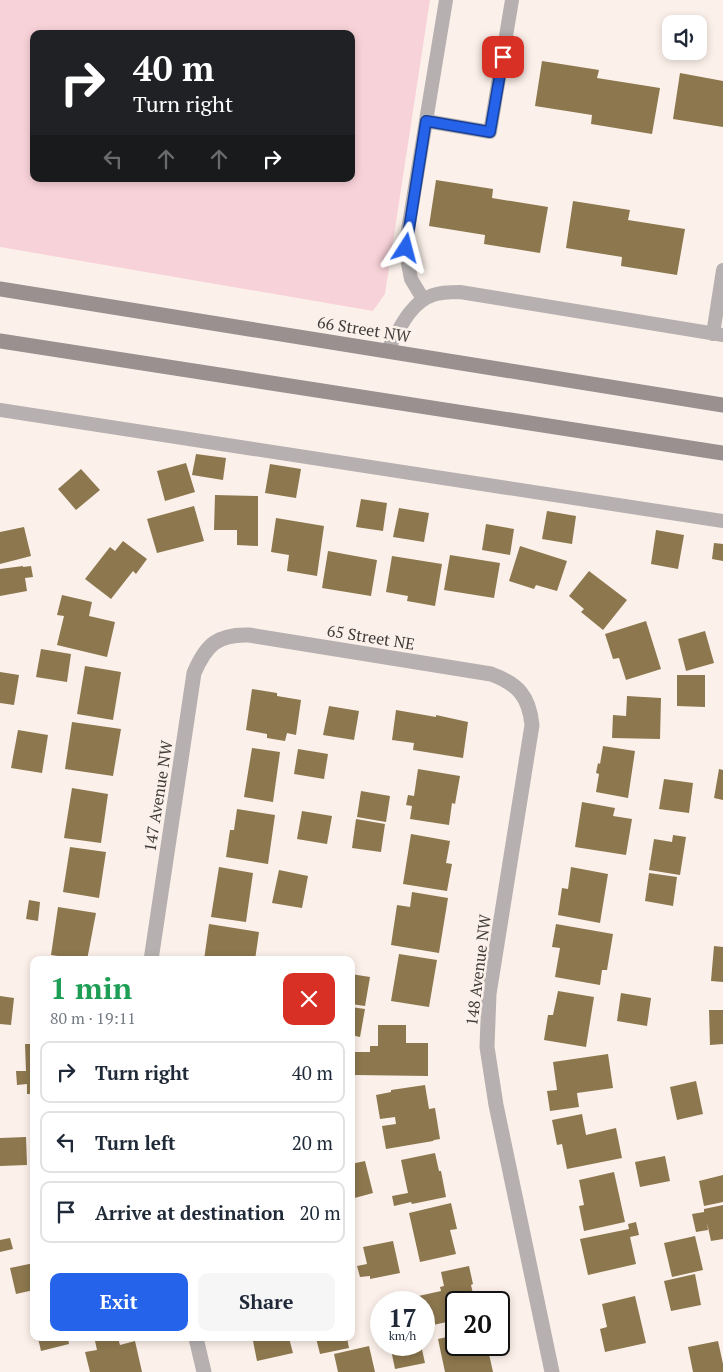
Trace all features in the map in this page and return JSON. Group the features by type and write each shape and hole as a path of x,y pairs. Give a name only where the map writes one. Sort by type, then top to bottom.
{"main road":[{"name":"66 Street NW","path":"0,289 723,405"},
{"path":"0,341 723,453"}],"street":[{"name":"65 Street NE","path":"214,642 233,636 249,635 491,674 504,679 520,690"},
{"name":"147 Avenue NW","path":"152,956 194,673 205,652 214,642"},
{"name":"148 Avenue NW","path":"520,690 527,701 532,725 489,994 487,1047 496,1105 552,1372"},
{"path":"197,1341 204,1372"}],"lane":[{"path":"423,299 411,279 406,248 446,0"},
{"path":"426,121 490,132 512,0"},
{"path":"387,351 412,308 423,299 445,292 460,292 718,334 723,270"},
{"path":"0,410 723,521"}],"shaded area":[{"path":"0,0 430,0 385,294 373,311 0,247"}],"building":[{"path":"542,61 599,70 597,78 660,88 652,134 591,124 592,115 535,106"},
{"path":"680,73 723,81 723,127 673,119"},
{"path":"436,180 493,189 492,198 548,207 540,253 484,244 485,235 429,226"},
{"path":"573,201 630,210 628,220 685,229 677,275 621,266 622,257 566,248"},
{"path":"196,454 226,458 223,480 192,475"},
{"path":"186,463 195,492 165,501 157,471"},
{"path":"270,464 301,469 296,498 265,493"},
{"path":"81,469 100,490 76,510 58,489"},
{"path":"215,495 258,496 258,546 237,545 237,530 214,530"},
{"path":"361,499 387,503 383,531 356,527"},
{"path":"194,506 204,541 157,553 147,519"},
{"path":"399,508 429,513 424,542 393,537"},
{"path":"547,511 576,516 572,544 542,539"},
{"path":"276,518 324,526 317,576 287,571 289,555 271,552"},
{"path":"486,524 514,529 510,555 482,550"},
{"path":"24,527 31,556 0,564 0,532"},
{"path":"656,530 684,535 678,569 651,564"},
{"path":"123,541 147,559 136,574 133,571 111,599 85,579 110,547 115,551"},
{"path":"714,543 723,544 723,561 712,559"},
{"path":"520,546 567,561 557,591 536,585 534,589 509,581"},
{"path":"328,551 377,560 371,596 322,588"},
{"path":"450,555 500,563 494,598 444,590"},
{"path":"392,556 442,564 435,606 407,601 408,596 386,592"},
{"path":"31,566 33,577 25,578 27,591 0,596 0,569"},
{"path":"589,571 627,600 603,630 581,612 584,609 569,596"},
{"path":"62,595 92,602 89,616 115,622 107,657 57,645 64,616 57,615"},
{"path":"646,621 661,669 626,680 619,658 613,659 605,634"},
{"path":"705,631 714,663 686,671 678,639"},
{"path":"41,649 71,654 67,682 36,677"},
{"path":"85,666 121,672 113,720 77,714"},
{"path":"0,672 19,675 14,705 0,703"},
{"path":"677,675 705,675 705,707 677,706"},
{"path":"252,689 277,693 277,696 301,700 296,735 287,733 285,741 267,738 267,734 246,730"},
{"path":"627,696 661,698 660,739 612,738 613,715 626,716"},
{"path":"329,706 359,711 354,740 323,735"},
{"path":"396,710 436,717 436,715 468,722 463,758 413,750 414,743 392,740"},
{"path":"72,722 121,729 113,776 65,769"},
{"path":"18,730 48,735 42,773 11,768"},
{"path":"603,746 635,751 628,798 596,792 599,774 596,773 598,763 600,764"},
{"path":"252,748 280,752 273,802 244,797"},
{"path":"298,749 328,754 324,779 294,774"},
{"path":"418,769 460,776 455,804 452,803 449,825 410,819 412,806 406,805 408,795 414,796"},
{"path":"719,769 723,770 723,800 714,798"},
{"path":"664,779 693,783 689,813 659,809"},
{"path":"72,788 108,794 101,843 64,838"},
{"path":"361,791 390,796 386,822 357,817"},
{"path":"582,802 615,808 613,816 632,819 626,855 575,847"},
{"path":"237,809 275,815 268,864 226,857 230,830 234,830"},
{"path":"302,811 332,816 327,844 297,839"},
{"path":"356,819 385,824 381,852 352,848"},
{"path":"411,834 450,841 446,863 452,864 447,891 403,884"},
{"path":"673,835 686,837 680,875 649,870 654,839 672,842"},
{"path":"70,847 106,852 99,898 63,892"},
{"path":"219,867 253,873 246,922 211,917"},
{"path":"571,867 608,874 600,923 558,915 562,888 568,889"},
{"path":"279,870 308,876 302,908 272,903"},
{"path":"649,873 677,877 673,906 645,901"},
{"path":"412,892 448,898 439,953 391,945 397,905 410,907"},
{"path":"29,900 40,902 38,921 26,919"},
{"path":"58,907 96,913 88,956 51,955"},
{"path":"209,924 259,932 256,956 205,956"},
{"path":"556,924 613,934 607,970 602,970 600,985 555,977 560,948 552,947"},
{"path":"714,946 723,947 723,982 711,981"},
{"path":"399,954 437,960 429,1007 391,1001"},
{"path":"355,975 370,977 365,1006 355,1005"},
{"path":"558,991 594,997 586,1047 544,1040 548,1015 553,1015"},
{"path":"621,993 651,998 647,1026 617,1021"},
{"path":"0,996 14,998 11,1025 0,1024"},
{"path":"355,1008 365,1009 360,1037 355,1036"},
{"path":"709,1010 723,1010 723,1044 710,1045"},
{"path":"378,1025 406,1025 406,1043 428,1043 428,1076 355,1075 355,1052 370,1052 370,1046 378,1046"},
{"path":"25,1044 30,1044 30,1094 27,1094 27,1084 17,1085 16,1071 26,1071"},
{"path":"608,1054 613,1088 577,1093 579,1107 550,1111 547,1091 557,1090 553,1062"},
{"path":"696,1081 703,1114 677,1120 670,1087"},
{"path":"425,1085 429,1109 435,1108 440,1139 386,1149 382,1126 396,1124 395,1117 380,1119 376,1095 391,1092 391,1090"},
{"path":"582,1114 586,1135 616,1128 622,1158 567,1169 562,1144 557,1145 552,1120"},
{"path":"26,1137 27,1165 0,1166 0,1138"},
{"path":"435,1153 446,1197 394,1206 392,1196 408,1193 401,1160"},
{"path":"665,1156 670,1181 640,1187 635,1162"},
{"path":"365,1161 373,1193 355,1198 355,1163"},
{"path":"614,1172 625,1222 584,1231 579,1206 584,1205 579,1180"},
{"path":"723,1175 723,1202 704,1206 699,1181"},
{"path":"451,1203 457,1229 450,1230 456,1254 420,1262 409,1213"},
{"path":"723,1205 723,1239 711,1241 707,1223 708,1230 696,1232 692,1214"},
{"path":"636,1222 639,1235 630,1237 636,1264 588,1275 580,1239 629,1229 628,1224"},
{"path":"695,1236 703,1270 672,1277 664,1243"},
{"path":"10,1238 13,1249 0,1252 0,1240"},
{"path":"393,1241 400,1273 370,1279 370,1276 360,1277 357,1266 367,1264 363,1247"},
{"path":"30,1264 30,1291 16,1294 10,1268"},
{"path":"469,1266 473,1284 471,1285 472,1291 445,1291 445,1322 435,1325 435,1292 441,1291 440,1287 444,1286 441,1272"},
{"path":"695,1274 701,1305 671,1311 664,1281"},
{"path":"635,1296 646,1343 605,1352 600,1329 607,1327 602,1304"},
{"path":"445,1337 445,1356 489,1356 493,1372 445,1372 438,1339"},
{"path":"39,1341 68,1341 69,1344 41,1351"},
{"path":"95,1341 119,1341 120,1345 135,1341 142,1372 90,1372 85,1352 97,1350"},
{"path":"253,1341 290,1341 293,1353 257,1361"},
{"path":"317,1341 348,1341 349,1348 320,1354"},
{"path":"718,1341 723,1372 693,1372 688,1347"},
{"path":"369,1346 375,1372 338,1372 334,1354"},
{"path":"392,1356 423,1356 425,1363 395,1369"}],"route":[{"path":"406,248 426,121 490,132 503,57"}]}
